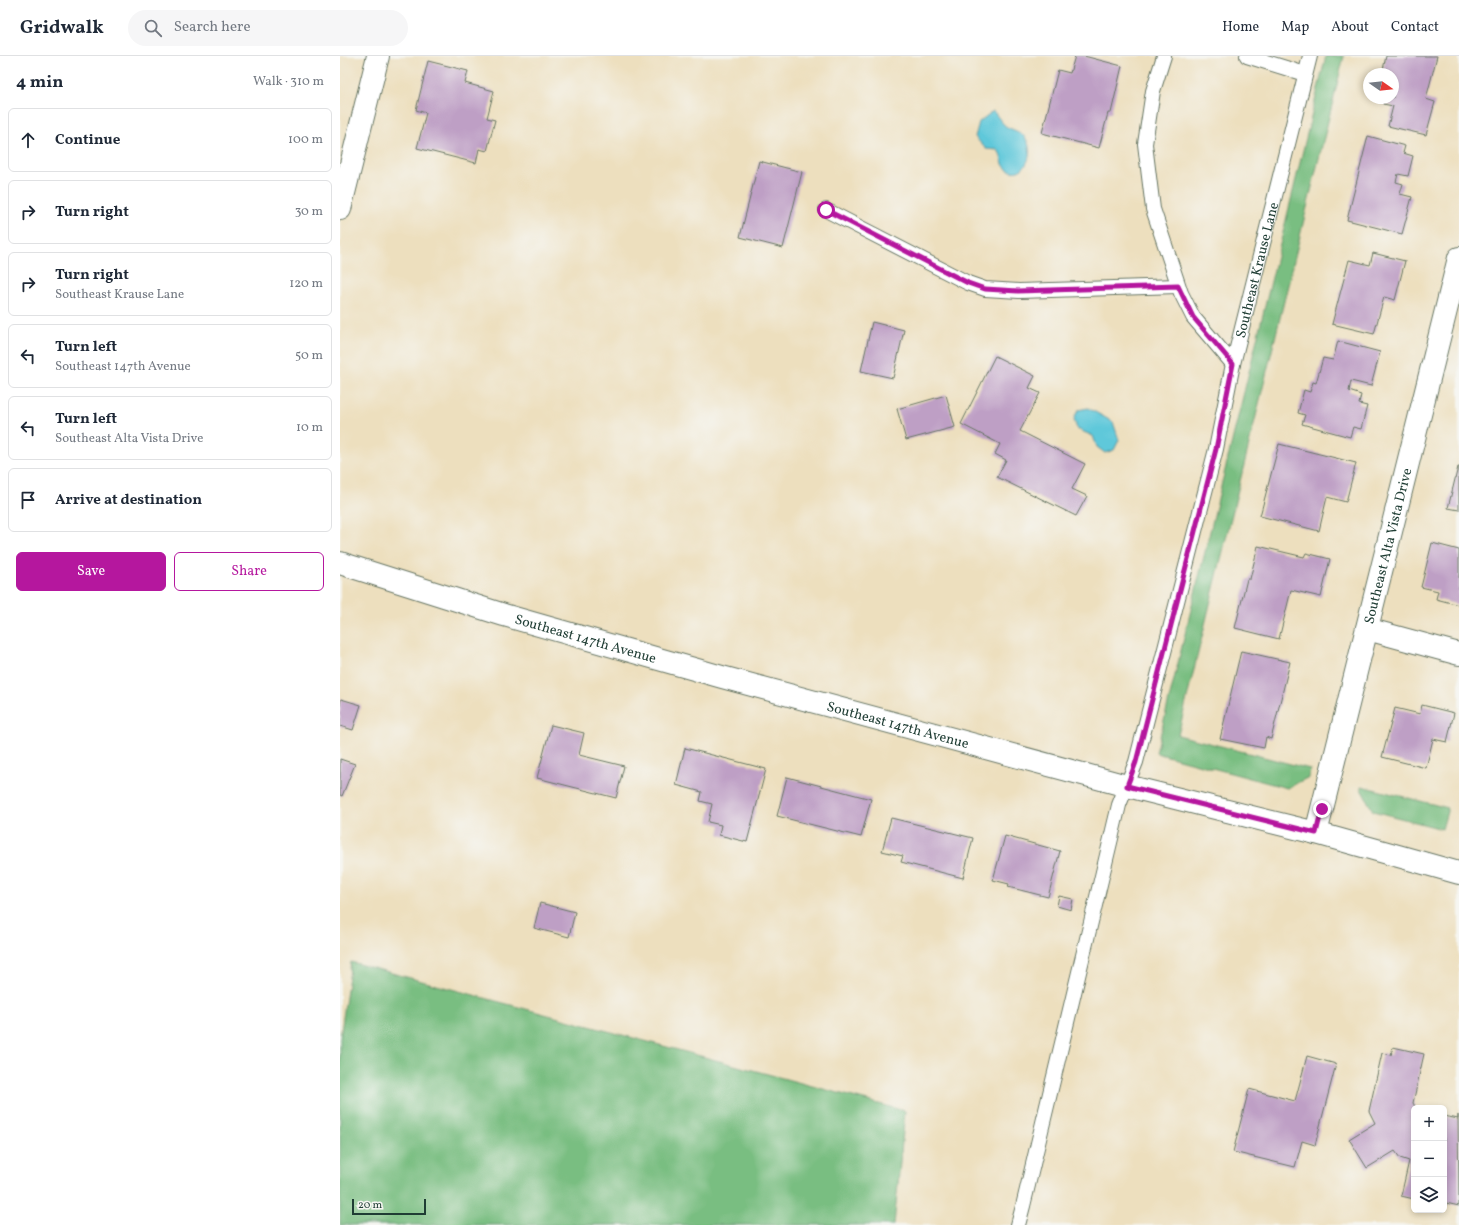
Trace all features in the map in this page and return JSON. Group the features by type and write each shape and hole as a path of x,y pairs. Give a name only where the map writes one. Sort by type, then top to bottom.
{"main road":[{"path":"340,210 378,56"},
{"name":"Southeast Alta Vista Drive","path":"1316,833 1459,258"},
{"name":"Southeast 147th Avenue","path":"340,563 504,615 714,675 1127,786 1316,833 1459,873"},
{"path":"1367,629 1459,654"}],"lane":[{"path":"1164,56 1153,91 1145,144 1153,209 1178,286 1193,317 1233,364"},
{"path":"1247,56 1305,74"},
{"name":"Southeast Krause Lane","path":"1018,1225 1024,1206 1120,806 1136,762 1216,449 1233,364 1310,56"},
{"path":"826,210 968,283 985,289 1018,291 1178,286"}],"green space":[{"path":"1326,56 1344,56 1178,735 1310,769 1309,777 1287,788 1156,753"},
{"path":"1361,786 1448,808 1442,829 1373,811 1361,789"},
{"path":"351,962 905,1111 894,1225 340,1225 340,1039"}],"water":[{"path":"993,111 1005,126 1021,134 1027,141 1030,153 1026,164 1018,171 1007,169 998,150 986,149 975,137 979,122"},
{"path":"1088,408 1113,422 1119,440 1114,450 1105,453 1097,447 1093,436 1077,429 1074,419 1078,410"}],"building":[{"path":"1075,56 1084,56 1122,66 1111,113 1108,113 1099,148 1042,133 1058,70 1070,73"},
{"path":"1386,56 1437,56 1426,99 1435,102 1426,135 1388,126 1393,106 1383,104 1399,104 1399,68 1383,68"},
{"path":"428,61 468,71 465,83 494,91 487,118 495,120 487,151 479,149 476,163 417,148 426,113 416,110"},
{"path":"1368,136 1405,146 1403,153 1413,156 1408,176 1398,174 1396,182 1403,184 1400,194 1412,197 1402,234 1347,220"},
{"path":"759,161 802,172 783,248 740,237"},
{"path":"1373,253 1405,261 1395,300 1384,297 1374,334 1332,324 1349,260 1370,265"},
{"path":"872,322 904,330 893,378 861,371"},
{"path":"1338,341 1380,352 1371,386 1351,381 1349,391 1361,395 1359,404 1367,406 1361,429 1353,427 1350,437 1302,424 1305,415 1298,413 1304,390 1310,392 1313,382 1316,383 1323,358 1333,360"},
{"path":"995,356 1035,376 1029,388 1040,393 1020,431 1085,464 1072,489 1087,496 1076,516 997,477 1006,460 995,454 1000,444 961,424"},
{"path":"946,395 955,427 906,440 897,409"},
{"path":"1279,444 1356,463 1346,502 1327,497 1319,531 1260,516"},
{"path":"1459,467 1459,510 1448,508"},
{"path":"1432,543 1459,550 1459,605 1436,599 1438,591 1421,587"},
{"path":"1258,546 1304,557 1306,553 1330,559 1321,597 1291,590 1279,639 1235,628 1247,579 1250,579"},
{"path":"1241,651 1290,662 1271,739 1266,737 1264,748 1220,739"},
{"path":"341,699 361,705 353,730 340,726"},
{"path":"1422,705 1454,713 1447,742 1433,739 1426,768 1382,757 1395,708 1420,714"},
{"path":"551,725 584,733 579,755 624,766 616,798 537,778"},
{"path":"685,748 766,769 747,842 719,835 721,825 708,822 712,804 700,801 702,792 676,785"},
{"path":"340,759 355,764 342,796 340,795"},
{"path":"787,777 871,799 861,837 777,816"},
{"path":"891,818 973,838 963,878 901,862 903,856 882,851"},
{"path":"1005,836 1060,851 1048,897 1008,887 1009,884 993,880"},
{"path":"1059,896 1073,899 1071,910 1057,906"},
{"path":"540,903 575,912 569,937 534,928"},
{"path":"1393,1047 1424,1054 1413,1103 1414,1105 1411,1105 1411,1198 1401,1196 1409,1161 1400,1158 1395,1151 1367,1168 1349,1139 1375,1123 1369,1111 1382,1053 1391,1055"},
{"path":"1307,1056 1336,1064 1315,1145 1302,1141 1295,1167 1233,1152 1249,1089 1295,1101"},
{"path":"1458,1115 1459,1206 1447,1203 1447,1117 1458,1119"}],"route":[{"path":"826,210 968,283 985,289 1018,291 1178,286 1193,317 1233,364 1216,449 1136,762 1127,786 1316,833 1322,809"}]}
